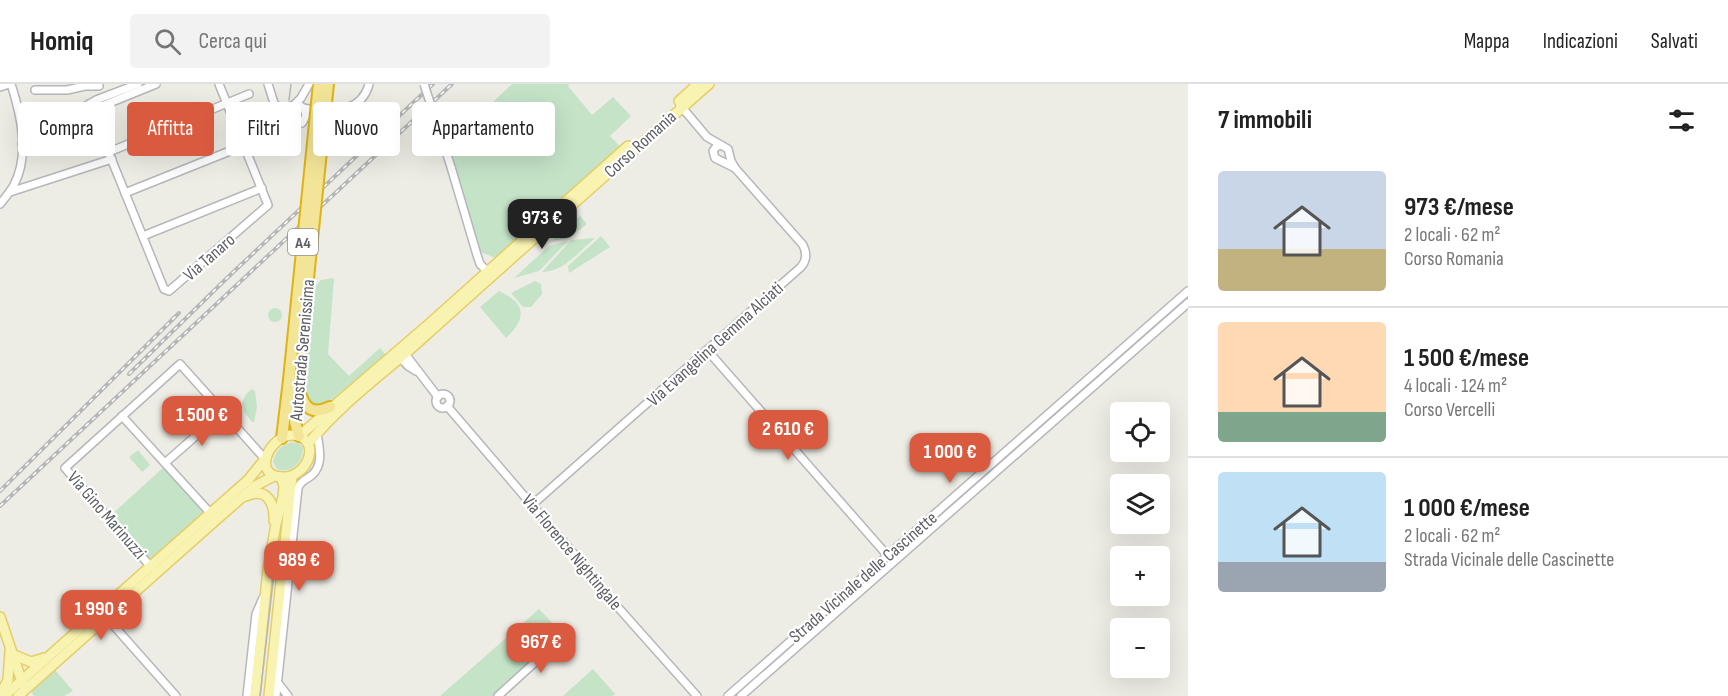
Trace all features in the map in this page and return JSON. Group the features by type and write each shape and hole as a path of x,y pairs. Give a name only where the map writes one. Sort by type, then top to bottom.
{"highway":[{"name":"Autostrada Serenissima","path":"320,84 321,102"},
{"name":"Autostrada Serenissima","path":"322,102 328,84"},
{"name":"Autostrada Serenissima","path":"282,438 294,382 316,156"},
{"name":"Autostrada Serenissima","path":"294,382 295,422 298,436"},
{"path":"294,382 308,408 318,411 330,407"}],"main road":[{"name":"Corso Romania","path":"680,105 698,84"},
{"name":"Corso Romania","path":"308,444 326,422 400,353 680,105 709,84"},
{"name":"Corso Romania","path":"298,436 330,407 400,353"},
{"path":"24,694 107,618 254,475 269,449 282,438 290,435 298,436 308,444 310,455 304,467 292,476 265,480 242,498"},
{"path":"255,696 265,592 284,486 278,477 267,468 265,459"},
{"path":"269,696 287,556 292,476"},
{"path":"2,695 213,516 242,498 256,493 270,500 274,509 274,533"},
{"path":"0,618 22,680 24,694"},
{"path":"12,650 31,662 49,656"},
{"path":"2,695 9,677 12,650"}],"street":[{"path":"0,87 10,84 18,110"},
{"path":"97,102 118,88 138,84"},
{"path":"101,102 156,84"},
{"path":"219,84 227,102"},
{"path":"300,102 309,84"},
{"path":"358,102 369,84"},
{"path":"424,84 480,264 490,274"},
{"path":"34,90 67,90 99,85 93,102"},
{"path":"269,88 278,102"},
{"path":"229,102 249,94"},
{"path":"115,154 226,103"},
{"path":"680,105 707,136 728,148 727,159 718,161 715,158 707,136"},
{"path":"713,151 720,145"},
{"path":"125,193 226,153"},
{"name":"Via Evangelina Gemma Alciati","path":"532,505 801,267 806,257 803,245 735,168 729,155"},
{"path":"0,204 10,192 19,174 21,156"},
{"path":"10,192 110,156"},
{"name":"Via Tanaro","path":"110,156 164,289 167,291 170,291 268,204 262,188 143,236"},
{"path":"249,156 262,188"},
{"name":"Via Evangelina Gemma Alciati","path":"723,161 735,168"},
{"name":"Strada Vicinale delle Cascinette","path":"728,696 1188,291"},
{"name":"Strada Vicinale delle Cascinette","path":"741,696 1188,303"},
{"path":"1150,324 1157,331"},
{"path":"707,350 887,555"},
{"name":"Via Florence Nightingale","path":"400,353 438,397 436,401 439,406 443,408 447,406 580,561 591,577 697,696"},
{"path":"1112,358 1118,365"},
{"path":"213,516 122,416 180,364 265,459"},
{"path":"165,464 223,412"},
{"name":"Via Gino Marinuzzi","path":"122,416 65,468 151,567"},
{"path":"276,696 287,556 298,488 302,481 314,472 320,458 316,433"},
{"path":"310,455 320,458"},
{"path":"849,589 855,596"},
{"path":"247,696 256,614 265,592"},
{"path":"107,618 176,696"},
{"path":"498,696 567,633"},
{"path":"278,683 288,696"}],"green space":[{"path":"512,84 569,84 568,86 592,115 613,97 631,116 610,136 622,148 496,258 480,252 449,156 555,156 555,102 493,102"},
{"path":"580,216 587,224 569,238 552,241"},
{"path":"601,236 610,247 569,273 568,266"},
{"path":"595,238 564,265 542,272 571,240"},
{"path":"568,241 539,271 514,278 549,246"},
{"path":"333,278 328,354 349,376 380,348 386,355 326,404 316,406 308,404 301,391 313,289 321,280"},
{"path":"535,281 541,284 542,294 531,307 523,307 511,293"},
{"path":"499,291 514,301 521,312 518,324 506,338 480,307"},
{"path":"275,308 280,310 282,315 280,320 275,322 270,320 268,315 270,310"},
{"path":"252,389 255,391 257,407 254,422 245,413 242,403 246,394"},
{"path":"293,442 300,444 303,448 301,458 291,469 277,469 273,462 277,451 282,446"},
{"path":"138,450 150,465 142,472 129,457"},
{"path":"165,466 207,512 151,562 110,516"},
{"path":"539,609 563,634 494,696 440,696"},
{"path":"593,669 615,694 613,696 563,696"},
{"path":"55,670 73,691 64,696 34,696 31,691"}],"tram line":[{"path":"289,100 291,84"},
{"path":"260,696 277,547"}],"railway":[{"path":"129,374 227,278 433,84"},
{"path":"0,506 452,84"},
{"path":"0,491 179,313"}]}
